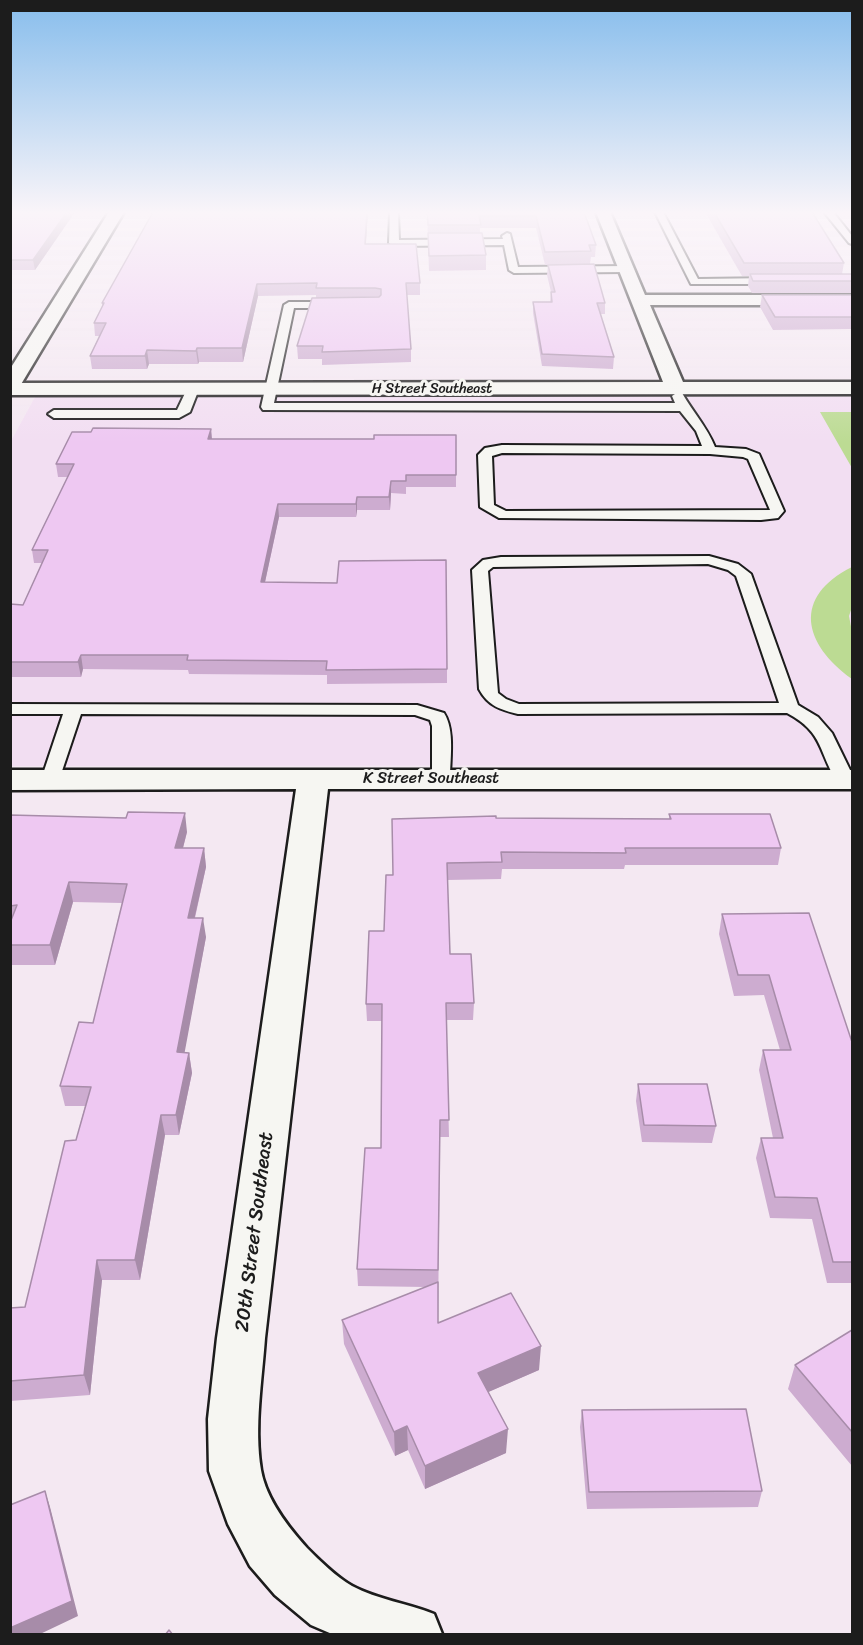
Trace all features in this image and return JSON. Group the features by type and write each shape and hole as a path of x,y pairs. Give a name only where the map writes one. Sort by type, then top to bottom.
{"street":[{"path":"10,388 70,289"},
{"path":"635,289 675,388"},
{"path":"640,300 852,300"},
{"name":"H Street Southeast","path":"10,388 852,388"},
{"name":"20th Street Southeast","path":"313,779 241,1338 233,1419 235,1471 247,1505 269,1547 295,1575 331,1605 394,1630"},
{"name":"K Street Southeast","path":"10,780 441,779 850,786"}],"lane":[{"path":"343,305 289,306 269,389 267,407 683,407"},
{"path":"675,388 683,407 702,430 710,450"},
{"path":"54,414 178,414 184,412 193,389"},
{"path":"710,450 746,453 754,457 777,511 761,516 504,515 487,507 485,455 490,451 710,450"},
{"path":"790,708 743,574 734,567 709,560 501,561 488,563 480,570 488,689 491,696 501,704 518,709 790,708 807,716 826,736 850,786"},
{"path":"10,709 417,711 438,717 441,726 441,779"},
{"path":"50,780 74,710"}],"shaded area":[{"path":"35,397 852,397 852,765 11,766 11,441"}],"green space":[{"path":"820,412 852,412 852,468"},
{"path":"852,567 852,607 849,616 852,632 852,679 823,651 815,636 811,621 813,606 820,592 833,579"}],"building":[{"path":"110,289 256,289 242,348 197,348 196,351 147,350 145,356 90,356 106,323 94,323 104,303 102,303"},
{"path":"381,289 406,289 411,349 322,352 323,346 297,346 312,298 379,297"},
{"path":"554,289 601,289 605,303 597,303 614,357 542,354 533,302 552,302 551,292 555,292"},
{"path":"762,295 852,295 852,317 775,317"},
{"path":"93,428 211,429 208,439 374,439 374,435 456,435 456,475 406,475 406,481 391,481 389,497 357,497 356,504 278,504 261,582 337,583 339,561 446,560 447,669 326,670 327,661 187,660 188,655 81,655 78,662 10,662 10,604 23,605 48,550 32,550 74,464 56,464 72,432 91,432"},
{"path":"128,812 185,813 175,848 204,848 188,918 203,918 177,1052 189,1053 176,1115 161,1115 135,1260 97,1260 84,1375 10,1381 10,1308 25,1307 65,1141 76,1140 91,1087 60,1086 79,1022 93,1023 127,884 69,882 50,945 10,945 10,923 17,905 10,906 10,815 126,818"},
{"path":"669,814 770,814 781,848 625,848 626,853 501,852 502,862 447,863 450,954 471,954 474,1003 446,1003 449,1120 440,1120 438,1270 357,1269 365,1148 381,1148 382,1004 366,1004 369,931 384,931 386,875 393,875 392,819 496,816 496,818 671,819"},
{"path":"809,913 852,1042 852,1262 833,1262 817,1198 775,1197 761,1138 783,1138 763,1050 791,1050 769,975 738,975 722,914"},
{"path":"638,1084 707,1084 716,1126 644,1125"},
{"path":"438,1282 438,1323 511,1293 541,1346 478,1373 508,1429 425,1466 407,1426 394,1432 342,1320"},
{"path":"852,1330 852,1432 795,1365"},
{"path":"746,1409 762,1491 589,1492 582,1410"},
{"path":"45,1491 72,1601 10,1628 10,1505"}]}
